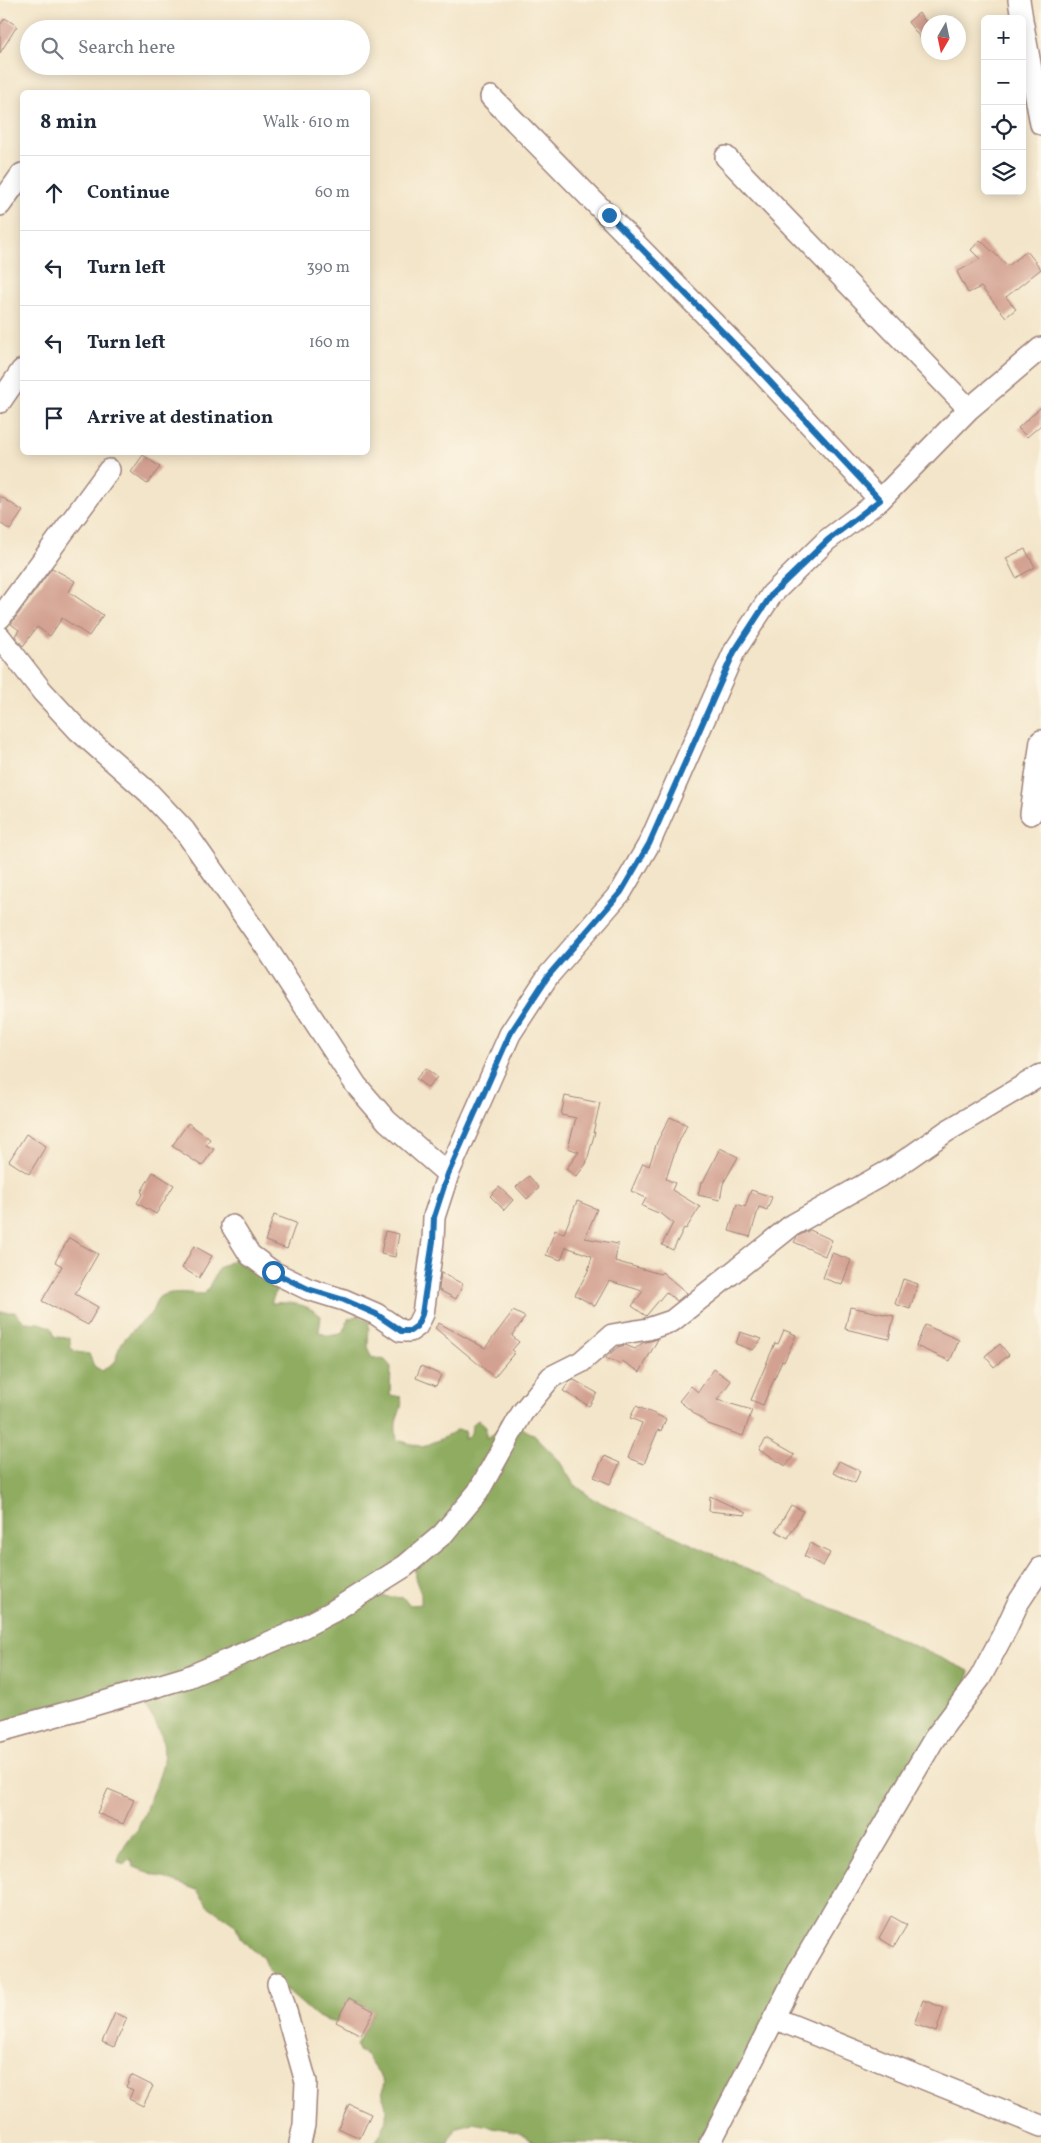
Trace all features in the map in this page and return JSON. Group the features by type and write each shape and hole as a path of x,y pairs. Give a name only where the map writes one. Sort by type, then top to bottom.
{"street":[{"path":"1023,8 1041,124"},
{"path":"491,97 741,351 880,500"},
{"path":"726,157 968,409"},
{"path":"0,204 20,177"},
{"path":"232,1226 250,1255 273,1272 308,1289 344,1300 376,1314 401,1331 410,1331 417,1326 422,1314 433,1241 434,1217 448,1174 510,1034 548,976 621,892 649,844 734,652 772,594 828,540 880,500 968,409 1041,348"},
{"path":"0,402 20,373"},
{"path":"0,618 109,470"},
{"path":"0,637 42,691 79,731 149,793 184,830 266,947 356,1085 386,1121 448,1174"},
{"path":"1031,814 1041,741"},
{"path":"0,1730 188,1677 294,1632 332,1612 420,1555 460,1514 478,1492 522,1413 551,1376 581,1362 612,1335 648,1329 672,1321 791,1226 894,1168 946,1131 1041,1075"},
{"path":"710,2143 800,1968 934,1739 980,1678 1018,1603 1041,1568"},
{"path":"278,1983 306,2082 304,2125 300,2143"},
{"path":"774,2018 1041,2126"}],"green space":[{"path":"240,1256 273,1272 276,1291 271,1303 298,1304 310,1308 321,1316 319,1332 328,1336 341,1334 346,1327 348,1319 358,1315 369,1322 368,1346 371,1357 385,1360 391,1367 390,1395 401,1397 401,1406 396,1423 397,1440 423,1447 456,1430 465,1431 464,1439 471,1434 472,1425 478,1420 486,1427 486,1439 496,1431 502,1420 507,1419 534,1435 558,1459 573,1483 593,1499 969,1671 967,1682 710,2143 535,2143 519,2132 473,2123 457,2127 448,2143 374,2143 381,2133 386,2117 383,2095 384,2082 366,2055 358,2051 356,2045 374,2011 349,1998 336,2022 317,2017 278,1983 268,1970 262,1956 251,1949 240,1937 235,1925 208,1906 197,1890 134,1867 131,1859 125,1865 118,1863 125,1845 138,1830 163,1763 163,1741 160,1732 136,1692 0,1722 0,1312 15,1312 25,1322 40,1323 51,1327 55,1337 70,1338 70,1347 76,1352 89,1354 94,1366 102,1371 116,1361 124,1339 151,1313 160,1297 174,1293 205,1294 219,1268","holes":["414,1560 415,1578 421,1594 421,1604 410,1605 404,1598 381,1596 370,1588"]}],"building":[{"path":"919,13 921,16 921,39 908,22"},
{"path":"5,18 17,26 0,53 0,25"},
{"path":"980,240 1008,266 1027,251 1041,269 1006,297 1016,309 1006,317 981,287 968,293 957,272 980,259 971,250"},
{"path":"1041,407 1041,425 1027,437 1018,428"},
{"path":"143,455 160,467 147,484 131,472"},
{"path":"0,496 23,511 10,530 0,523"},
{"path":"1025,549 1035,567 1016,578 1006,558"},
{"path":"52,568 75,581 69,592 103,615 89,636 62,618 50,636 37,627 23,646 15,636 19,630 11,624"},
{"path":"425,1068 437,1077 428,1088 416,1079"},
{"path":"565,1096 600,1103 593,1133 595,1132 586,1164 576,1177 566,1169 579,1152 568,1148 576,1118 561,1115"},
{"path":"670,1117 687,1125 676,1148 666,1179 675,1183 672,1190 700,1207 686,1229 684,1228 673,1250 662,1245 673,1223 663,1215 642,1206 646,1198 631,1191 643,1163 649,1166 657,1142"},
{"path":"188,1123 210,1139 206,1145 214,1149 202,1166 172,1146"},
{"path":"26,1134 46,1146 29,1174 9,1161"},
{"path":"720,1148 738,1157 723,1184 720,1200 698,1195 701,1182 703,1182"},
{"path":"153,1172 174,1185 156,1214 137,1203"},
{"path":"529,1176 539,1188 527,1199 516,1187"},
{"path":"499,1187 513,1200 504,1210 490,1196"},
{"path":"751,1190 772,1197 767,1210 759,1207 750,1237 729,1231 737,1204 745,1207"},
{"path":"577,1201 597,1209 585,1238 618,1244 615,1261 660,1274 662,1272 687,1293 677,1301 666,1292 646,1316 632,1306 643,1291 609,1281 595,1306 575,1295 588,1271 592,1256 566,1247 561,1260 546,1255 555,1230 564,1233"},
{"path":"274,1215 296,1223 287,1249 265,1241"},
{"path":"810,1230 832,1240 825,1256 794,1242 798,1236"},
{"path":"385,1231 399,1234 395,1257 381,1254"},
{"path":"69,1238 98,1254 75,1294 98,1307 88,1325 42,1301 62,1266 55,1262"},
{"path":"194,1246 212,1256 199,1278 182,1268"},
{"path":"832,1253 851,1260 842,1285 823,1278"},
{"path":"441,1273 463,1284 456,1299 439,1290"},
{"path":"903,1279 918,1284 910,1309 895,1304"},
{"path":"850,1307 894,1316 889,1339 845,1329"},
{"path":"513,1311 525,1317 512,1336 519,1342 512,1350 515,1352 494,1377 435,1328 439,1323 485,1348"},
{"path":"925,1325 959,1340 950,1361 916,1346"},
{"path":"784,1330 796,1335 784,1362 782,1361 763,1405 751,1400 775,1343 778,1344"},
{"path":"740,1332 762,1339 753,1350 736,1344"},
{"path":"658,1339 640,1372 622,1361 621,1364 605,1358 618,1347 625,1345 635,1349 642,1343"},
{"path":"1000,1344 1009,1355 994,1367 985,1356"},
{"path":"421,1366 441,1375 436,1386 416,1378"},
{"path":"714,1369 731,1381 717,1400 752,1410 743,1436 708,1424 679,1401 691,1386 698,1392"},
{"path":"574,1380 597,1393 589,1406 563,1391 569,1382"},
{"path":"636,1406 666,1419 661,1431 658,1430 644,1464 628,1458 642,1423 630,1418"},
{"path":"766,1439 794,1455 786,1466 759,1450"},
{"path":"604,1456 620,1463 610,1484 594,1477"},
{"path":"839,1461 860,1471 855,1483 833,1473"},
{"path":"710,1496 746,1513 745,1515 709,1511"},
{"path":"791,1505 803,1511 788,1538 776,1531"},
{"path":"810,1543 830,1553 823,1566 804,1556"},
{"path":"108,1789 134,1800 123,1824 97,1813"},
{"path":"891,1916 907,1925 894,1947 879,1938"},
{"path":"349,1998 374,2011 361,2035 336,2022"},
{"path":"923,2000 944,2008 936,2032 914,2024"},
{"path":"115,2013 127,2018 114,2047 102,2042"},
{"path":"131,2075 153,2086 143,2106 129,2099 133,2090 126,2087"},
{"path":"349,2104 371,2114 360,2138 338,2128"}],"route":[{"path":"273,1272 308,1289 344,1300 376,1314 401,1331 410,1331 417,1326 422,1314 433,1241 434,1217 448,1174 510,1034 548,976 587,934 621,892 649,844 734,652 772,594 828,540 880,500 748,358 609,215"}]}
